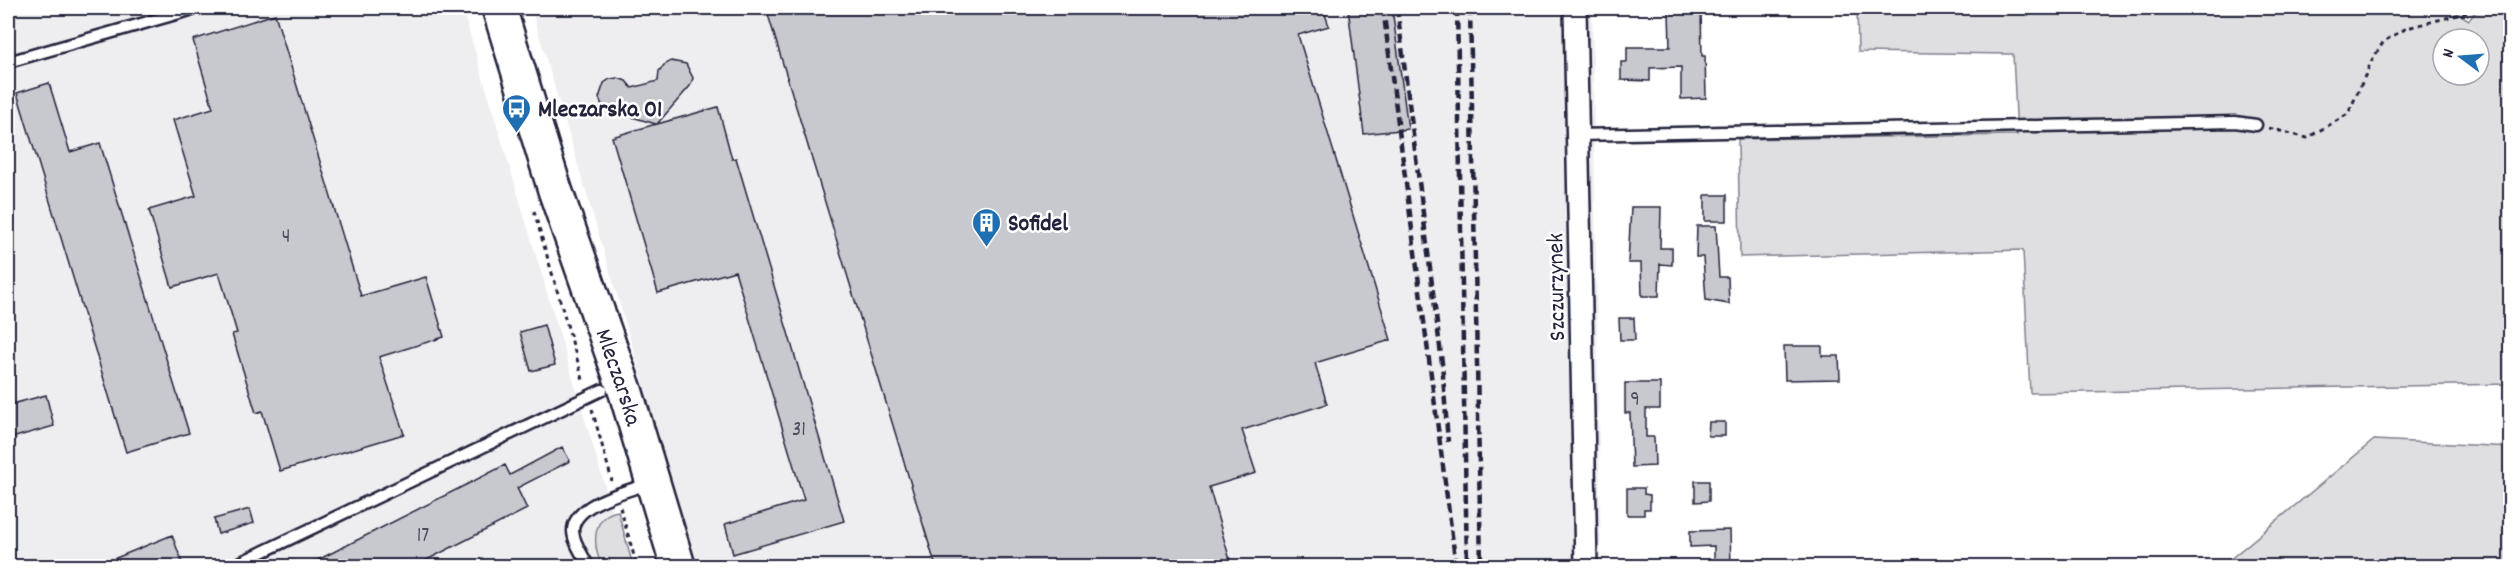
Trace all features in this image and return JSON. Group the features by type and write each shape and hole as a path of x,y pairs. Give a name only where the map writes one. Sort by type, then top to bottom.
{"main road":[{"name":"Mleczarska","path":"500,8 543,197 585,335 595,393 634,489 678,567"},
{"name":"Mleczarska","path":"543,197 626,393 634,489 654,567"}],"street":[{"name":"Szczurzynek","path":"1575,8 1586,567"}],"lane":[{"path":"8,62 196,8"},
{"path":"1578,135 2223,122 2256,125"},
{"path":"233,567 595,393"},
{"path":"588,567 573,532 577,518 588,507 634,489"}],"path":[{"path":"2256,125 2307,138 2348,114 2372,60 2384,41 2407,28 2485,8"},
{"path":"543,197 543,247 595,393 634,489 637,567"}],"shaded area":[{"path":"8,8 462,8 629,566 8,566"},
{"path":"531,8 1592,8 1601,566 698,566"},
{"path":"1857,8 2449,8 2469,20 2479,8 2510,8 2510,384 2030,393 2023,250 1740,257 1738,139 2017,135 2013,54 1858,52"},
{"path":"2374,440 2510,447 2510,566 2222,566"},
{"path":"618,511 633,566 602,566 596,542 598,526 602,519"}],"building":[{"name":"Sofidel","path":"766,8 1323,8 1329,26 1298,35 1391,340 1315,363 1327,404 1242,430 1256,473 1209,487 1232,567 936,567"},
{"path":"1348,8 1392,8 1408,129 1364,134"},
{"path":"1701,11 1706,98 1681,99 1681,67 1650,68 1650,81 1621,80 1621,62 1627,62 1627,47 1670,47 1669,12"},
{"path":"275,14 361,296 426,277 444,337 379,357 404,434 280,471 262,411 256,413 232,334 237,333 219,273 172,287 149,210 196,196 173,120 213,108 193,40"},
{"path":"671,61 686,64 693,78 690,86 657,124 718,107 732,159 736,158 844,521 733,554 725,524 804,500 735,271 658,293 612,137 656,124 608,110 599,98 604,83 610,79 618,78 626,81 632,88 658,81 659,71"},
{"path":"49,83 70,152 100,143 189,433 126,452 17,93"},
{"path":"1705,195 1727,195 1727,221 1705,221"},
{"path":"1631,207 1661,207 1660,248 1672,248 1672,265 1660,264 1659,296 1642,296 1641,263 1628,263"},
{"path":"1697,226 1716,226 1719,277 1728,277 1729,304 1706,300 1703,257 1696,257"},
{"path":"1619,318 1634,318 1635,340 1620,340"},
{"path":"544,325 555,365 531,371 520,332"},
{"path":"1784,346 1822,346 1822,356 1839,356 1840,379 1785,380"},
{"path":"1625,383 1660,383 1660,409 1646,409 1646,437 1654,437 1655,466 1632,467 1630,413 1625,413"},
{"path":"46,395 54,426 8,439 8,405"},
{"path":"1709,422 1725,422 1725,436 1708,436"},
{"path":"562,447 570,461 517,488 527,509 413,567 304,567 505,465 510,475"},
{"path":"1695,481 1709,481 1709,501 1695,502"},
{"path":"1627,488 1644,488 1644,494 1650,495 1650,509 1644,509 1644,515 1627,515"},
{"path":"250,509 254,523 218,534 214,519"},
{"path":"1730,530 1731,567 1714,567 1714,546 1690,547 1690,531"},
{"path":"172,535 182,562 170,567 94,567"}],"railway":[{"path":"1383,8 1456,566"},
{"path":"1397,8 1442,363 1448,442"},
{"path":"1457,8 1467,566"},
{"path":"1470,8 1481,566"}],"place":[{"name":"Mleczarska 01","path":"517,134"},
{"name":"Sofidel","path":"987,248"}]}
